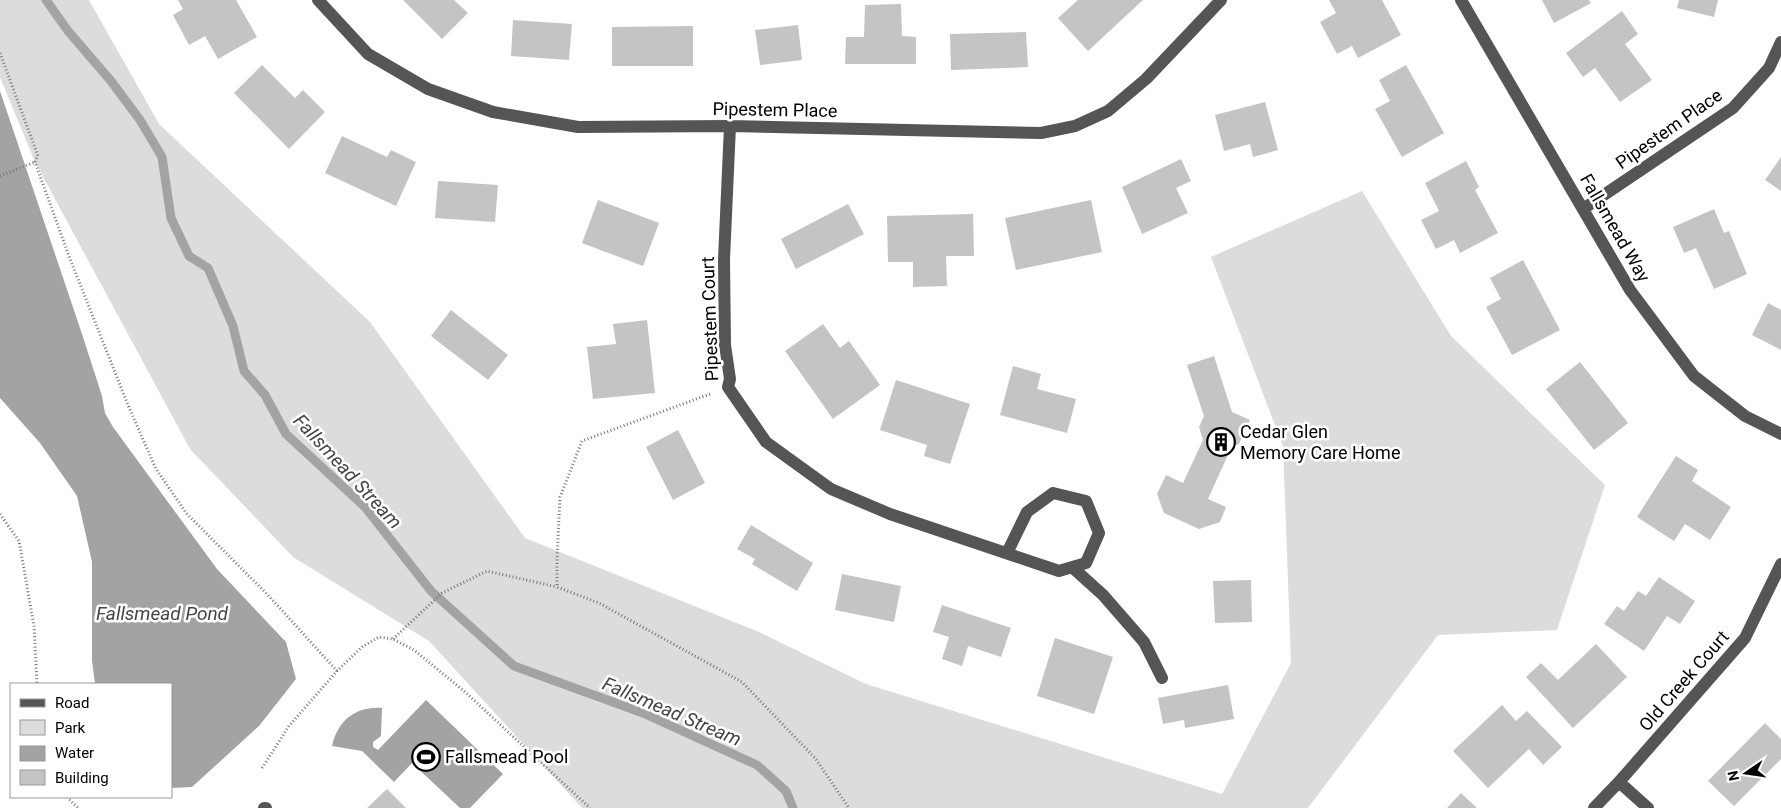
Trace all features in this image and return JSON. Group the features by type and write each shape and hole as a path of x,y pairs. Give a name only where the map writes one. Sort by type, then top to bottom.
{"street":[{"name":"Pipestem Place","path":"318,0 368,54 428,89 493,112 578,127 730,126 1041,133 1075,126 1108,111 1146,79 1221,0"},
{"name":"Fallsmead Way","path":"1461,0 1630,290 1694,376 1745,416 1781,434"},
{"name":"Pipestem Place","path":"1583,209 1733,108 1769,68 1781,42"},
{"name":"Pipestem Court","path":"730,126 724,260 725,345 730,379 728,387 766,442 831,489 890,514 1059,571 1072,567"},
{"path":"1007,553 1027,512 1052,493 1086,501 1099,533 1086,563 1072,567"},
{"name":"Old Creek Court","path":"1594,808 1745,638 1781,564"},
{"path":"1072,567 1103,595 1144,642 1162,678"},
{"path":"1619,782 1648,808"}],"path":[{"path":"0,53 38,156 35,162 0,176"},
{"path":"35,162 70,259 128,405 156,469 187,514 268,595 337,671"},
{"path":"557,587 560,497 582,441 728,387"},
{"path":"0,514 19,541 34,626 37,683"},
{"path":"393,639 442,593 487,571 557,587 599,602 742,682 815,758 848,808"},
{"path":"262,768 289,726 337,671 362,647 379,637 393,639 414,650 464,691 590,808"},
{"path":"68,798 78,808"}],"green space":[{"path":"0,0 89,0 159,124 370,322 525,538 759,632 866,684 1222,794 1291,663 1283,446 1211,257 1362,191 1451,336 1605,485 1557,630 1438,635 1308,808 582,808 429,641 293,557 190,449 35,162 0,77"}],"water":[{"name":"Fallsmead Pond","path":"0,91 82,334 102,396 105,413 113,427 217,569 286,642 296,679 259,726 192,787 172,788 172,683 95,683 92,661 92,562 77,496 40,443 0,398"},
{"name":"Fallsmead Pool","path":"426,700 503,774 470,808 460,808 412,763 394,782 362,751 332,746 339,729 350,716 364,709 382,708 381,736 373,742 373,747 378,750"}],"building":[{"path":"178,0 236,0 257,37 218,59 205,36 189,45 173,15 183,9"},
{"path":"403,0 454,0 468,13 442,39"},
{"path":"1078,0 1143,0 1088,51 1058,18"},
{"path":"1329,0 1382,0 1401,35 1358,58 1352,46 1337,54 1320,22 1336,13"},
{"path":"1542,0 1589,0 1591,3 1554,23"},
{"path":"1679,0 1718,0 1714,17 1677,8"},
{"path":"901,4 902,36 916,37 916,64 845,64 846,37 864,37 865,5"},
{"path":"1622,11 1638,34 1625,44 1652,80 1620,102 1595,68 1583,77 1566,53"},
{"path":"513,20 572,24 569,60 511,56"},
{"path":"798,25 802,60 760,65 755,30"},
{"path":"693,26 693,66 612,66 612,27"},
{"path":"1026,32 1028,67 951,70 950,34"},
{"path":"262,65 295,98 303,90 325,112 289,149 234,93"},
{"path":"1406,65 1444,133 1402,157 1375,109 1390,101 1379,80"},
{"path":"1265,102 1278,150 1253,157 1250,144 1224,151 1215,115"},
{"path":"342,136 387,157 391,150 416,162 396,206 325,173"},
{"path":"1781,157 1781,191 1765,180"},
{"path":"1181,159 1191,181 1176,188 1188,213 1142,234 1122,187"},
{"path":"1466,161 1479,187 1475,190 1498,233 1460,253 1454,240 1436,249 1421,220 1439,211 1425,183"},
{"path":"438,181 498,185 495,222 435,218"},
{"path":"598,200 659,223 643,266 582,243"},
{"path":"1091,200 1102,252 1016,270 1005,218"},
{"path":"848,204 864,234 796,269 781,239"},
{"path":"1714,209 1724,233 1729,231 1747,274 1714,289 1696,248 1684,253 1673,227"},
{"path":"973,214 974,256 946,256 947,286 913,287 913,262 888,262 887,216"},
{"path":"1523,260 1560,330 1512,355 1486,307 1501,299 1490,278"},
{"path":"1768,303 1781,310 1781,350 1752,335"},
{"path":"451,310 508,355 488,380 431,336"},
{"path":"647,320 655,393 593,399 587,347 616,344 613,324"},
{"path":"823,324 840,348 849,341 880,385 833,419 785,351"},
{"name":"Cedar Glen Memory Care Home","path":"1214,356 1232,412 1250,420 1239,444 1232,446 1208,499 1226,507 1220,522 1199,529 1164,513 1157,494 1166,475 1183,483 1203,440 1199,427 1204,416 1187,365"},
{"path":"1580,362 1628,423 1594,450 1546,389"},
{"path":"1013,366 1041,374 1037,389 1076,399 1067,433 1000,415"},
{"path":"896,380 970,404 950,464 924,456 927,445 880,430"},
{"path":"678,430 705,483 673,500 646,447"},
{"path":"1676,456 1698,470 1692,481 1731,507 1710,540 1685,524 1674,541 1637,517"},
{"path":"751,525 813,563 797,591 752,564 755,559 737,549"},
{"path":"842,574 901,586 894,622 835,610"},
{"path":"1659,577 1695,601 1680,624 1667,616 1644,651 1604,624 1617,606 1624,611 1638,591 1646,596"},
{"path":"1251,580 1252,622 1215,623 1213,581"},
{"path":"942,605 1011,628 1001,657 968,646 962,666 942,659 949,637 933,632"},
{"path":"1055,638 1113,657 1094,714 1037,696"},
{"path":"1596,644 1627,677 1573,728 1526,677 1541,663 1558,680"},
{"path":"1228,685 1234,719 1185,728 1184,720 1163,724 1158,698"},
{"path":"1502,705 1516,721 1527,711 1562,747 1543,765 1529,749 1488,788 1453,751"},
{"path":"1765,723 1781,739 1781,759 1734,806 1708,781"},
{"path":"387,789 406,808 367,808"},
{"path":"1461,793 1477,808 1447,808"}],"waterway":[{"name":"Fallsmead Stream","path":"46,0 68,31 111,81 140,120 162,157 171,218 189,256 208,268 233,326 244,371 265,395 286,434 365,507 431,591 514,666 643,713 757,765 786,791 793,808"}],"place":[{"name":"Cedar Glen Memory Care Home","path":"1221,442"},
{"name":"Fallsmead Pool","path":"426,757"}]}
